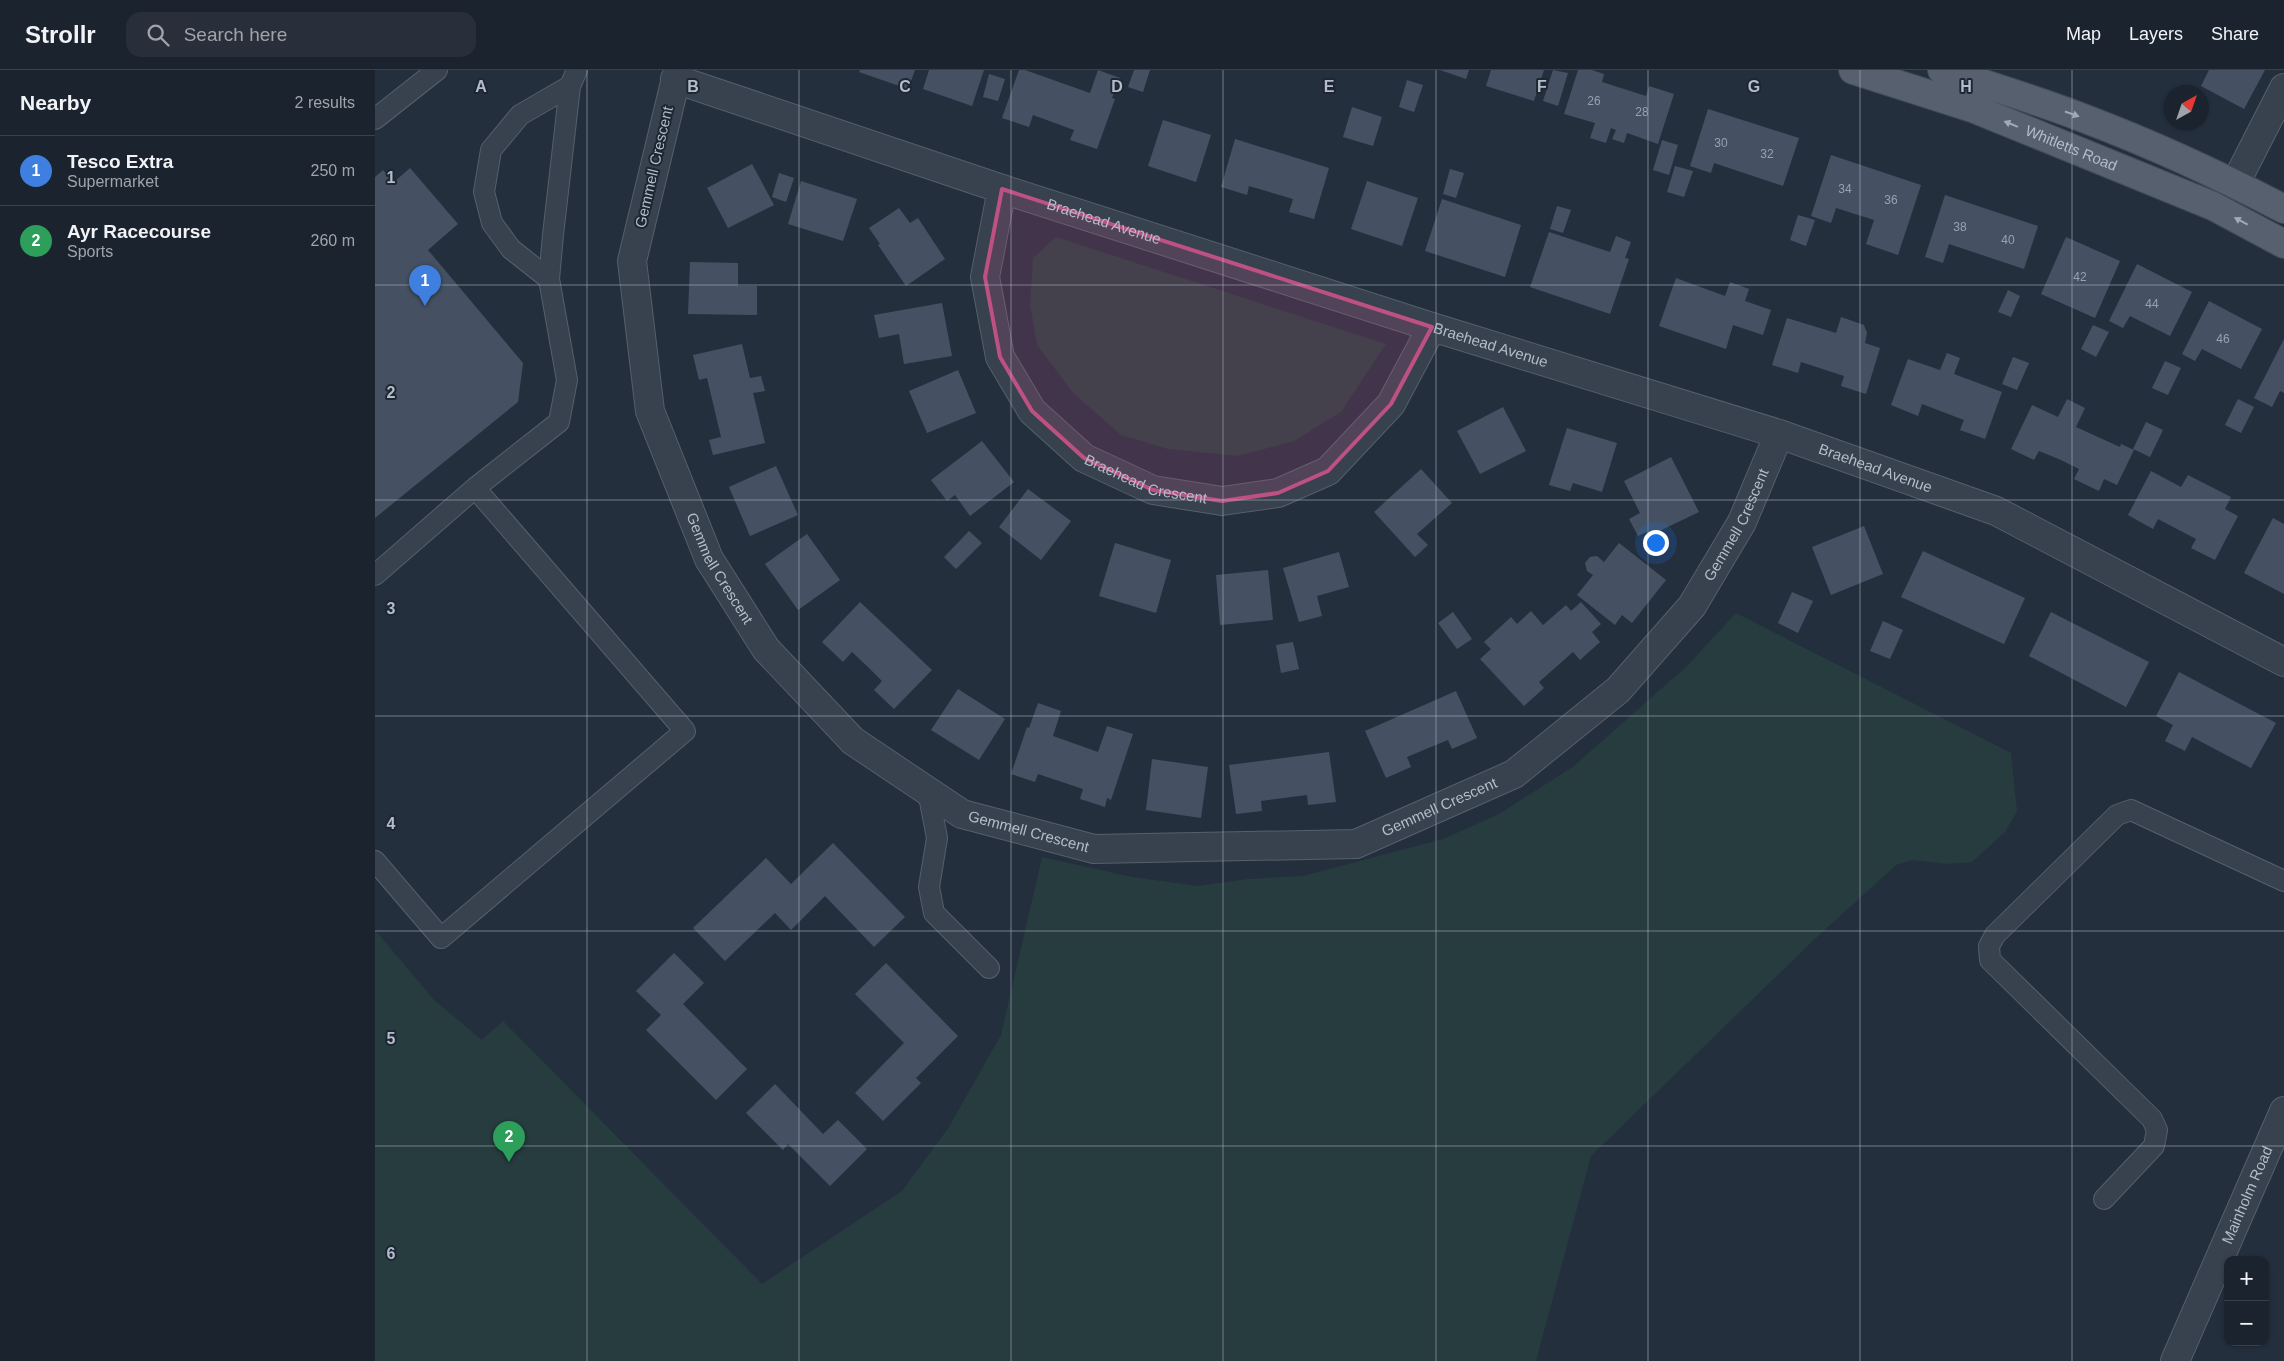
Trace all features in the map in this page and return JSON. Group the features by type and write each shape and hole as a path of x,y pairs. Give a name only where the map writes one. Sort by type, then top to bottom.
{"main road":[{"name":"Whitletts Road","path":"1853,70 1975,109 2213,206 2284,244"},
{"name":"Whitletts Road","path":"1943,70 2081,117 2161,149 2284,209"}],"street":[{"name":"Braehead Avenue","path":"676,75 1003,189 1432,327 1779,434 1996,511 2284,662"},
{"name":"Gemmell Crescent","path":"676,75 632,260 650,411 709,559 766,649 853,741 962,814 1094,849 1355,844 1514,774 1618,690 1692,606 1742,522 1779,434"},
{"path":"2235,184 2284,88"},
{"name":"Braehead Crescent","path":"1003,189 985,277 1000,357 1032,411 1083,458 1153,490 1222,501 1278,493 1327,471 1391,404 1432,327"},
{"name":"Mainholm Road","path":"2175,1361 2277,1149 2284,1111"}],"lane":[{"path":"375,119 437,70"},
{"path":"375,575 475,488 559,422 567,380 549,279 573,78"},
{"path":"549,279 511,249 492,223 484,192 491,150 520,115 573,78"},
{"path":"375,861 441,938 685,731 475,488"},
{"path":"928,791 937,838 929,887 934,913 989,968"},
{"path":"2104,1199 2154,1146 2157,1130 2151,1119 1990,960 1989,946 1995,936 2117,816 2131,810 2284,880"}],"highlighted area":[{"path":"1002,189 1432,327 1391,404 1328,471 1278,493 1222,501 1153,490 1084,458 1032,411 1000,357 985,277"}],"green space":[{"path":"1056,237 1386,344 1341,412 1294,441 1238,456 1168,449 1121,435 1073,393 1037,345 1030,304 1033,258"},
{"path":"1736,613 2011,753 2017,811 2005,832 1972,862 1946,864 1912,860 1896,865 1818,936 1591,1156 1536,1361 375,1361 375,930 435,1001 482,1040 503,1021 762,1284 902,1191 949,1127 1001,1035 1042,857 1132,877 1198,886 1248,879 1303,876 1443,839 1499,814 1574,766 1687,666"}],"building":[{"path":"860,70 915,70 908,89 859,72"},
{"path":"929,70 984,70 972,106 923,89"},
{"path":"1019,70 1025,70 1090,93 1098,70 1120,78 1112,98 1115,99 1097,149 1070,140 1074,130 1033,115 1029,127 1002,118"},
{"path":"1134,70 1150,70 1143,92 1128,87"},
{"path":"1440,70 1469,70 1466,79"},
{"path":"1491,70 1544,70 1534,101 1486,86"},
{"path":"1553,70 1568,73 1558,106 1543,101"},
{"path":"1578,70 1592,70 1604,74 1602,82 1646,96 1649,86 1674,94 1658,144 1627,133 1624,143 1612,139 1616,130 1611,128 1606,143 1590,138 1595,123 1564,114"},
{"path":"2209,70 2265,70 2244,109 2209,90 2209,85 2202,85"},
{"path":"989,74 1005,79 998,101 983,97"},
{"path":"1407,80 1423,85 1414,112 1399,107"},
{"path":"1352,107 1382,117 1373,146 1343,137"},
{"path":"1708,109 1799,138 1783,186 1714,163 1711,173 1690,166"},
{"path":"1163,120 1211,135 1196,182 1148,166"},
{"path":"1235,139 1329,168 1314,219 1289,212 1293,199 1249,186 1247,195 1221,187"},
{"path":"1662,140 1678,145 1669,175 1653,170"},
{"path":"1831,155 1921,185 1898,255 1866,244 1874,220 1836,208 1831,223 1811,216"},
{"path":"752,164 774,205 728,228 707,188"},
{"path":"1675,166 1693,171 1684,197 1667,192"},
{"path":"410,168 458,224 428,250 523,363 518,402 375,518 375,177 383,170 394,182"},
{"path":"1450,169 1464,173 1456,198 1443,194"},
{"path":"779,173 794,178 786,202 772,197"},
{"path":"801,181 857,199 843,241 788,224"},
{"path":"1367,181 1418,198 1402,246 1351,229"},
{"path":"1945,195 2038,226 2024,269 1949,244 1943,263 1925,257"},
{"path":"1442,199 1521,225 1505,277 1425,251"},
{"path":"1557,206 1571,210 1563,233 1550,229"},
{"path":"899,208 910,223 918,218 945,259 906,286 878,245 880,244 869,228"},
{"path":"1798,215 1815,220 1806,246 1790,240"},
{"path":"1549,232 1610,252 1616,236 1631,242 1625,258 1629,259 1610,314 1530,287"},
{"path":"2066,237 2120,261 2095,318 2041,294"},
{"path":"690,262 738,263 738,286 757,286 757,315 688,314"},
{"path":"2137,264 2192,292 2170,336 2130,316 2123,328 2109,321"},
{"path":"1676,278 1725,296 1730,282 1749,289 1745,301 1771,310 1763,335 1733,325 1726,349 1659,326"},
{"path":"2008,290 2020,296 2011,317 1998,312"},
{"path":"2209,301 2262,329 2241,369 2202,349 2195,361 2182,354"},
{"path":"942,303 952,356 904,364 899,334 879,338 874,315"},
{"path":"1841,317 1864,325 1867,333 1865,343 1880,348 1866,394 1841,386 1844,376 1801,362 1798,373 1772,365 1787,318 1836,333"},
{"path":"2093,325 2109,332 2096,357 2081,349"},
{"path":"2284,339 2284,393 2280,391 2272,407 2254,398"},
{"path":"742,344 750,378 761,376 765,391 753,393 765,443 713,455 709,440 721,437 707,378 699,380 693,355"},
{"path":"1947,353 1960,358 1954,374 2002,392 1985,439 1960,430 1964,420 1922,404 1918,416 1891,405 1908,359 1940,370"},
{"path":"2013,357 2029,363 2017,390 2002,384"},
{"path":"2165,361 2181,368 2168,395 2152,388"},
{"path":"958,370 976,413 927,433 909,391"},
{"path":"2067,399 2085,408 2076,427 2120,447 2121,444 2134,450 2117,485 2104,479 2099,491 2074,479 2079,469 2061,460 2039,451 2034,460 2011,449 2032,405 2058,417"},
{"path":"2238,399 2254,407 2241,433 2225,425"},
{"path":"1503,407 1526,451 1480,474 1457,431"},
{"path":"2146,422 2163,430 2150,457 2133,449"},
{"path":"1567,428 1617,443 1602,492 1573,483 1570,491 1549,485"},
{"path":"982,441 1014,482 970,516 955,495 947,501 931,480"},
{"path":"1671,457 1699,512 1649,536 1647,532 1638,536 1629,519 1640,513 1624,481"},
{"path":"776,466 798,515 750,536 729,487"},
{"path":"1421,469 1452,503 1417,534 1428,545 1415,557 1374,512"},
{"path":"2151,471 2181,487 2188,475 2231,497 2225,509 2238,516 2215,560 2191,548 2196,539 2158,519 2153,529 2128,515"},
{"path":"1028,489 1071,521 1041,560 999,527"},
{"path":"2273,518 2284,524 2284,594 2244,573"},
{"path":"1864,526 1883,574 1831,595 1812,547"},
{"path":"969,531 982,543 956,569 944,557"},
{"path":"807,534 840,580 798,610 765,564"},
{"path":"1115,543 1171,560 1156,613 1099,596"},
{"path":"1619,543 1666,580 1632,623 1622,615 1615,625 1577,595 1593,575 1587,571 1585,563 1590,557 1597,556 1604,562"},
{"path":"1923,551 2025,598 2004,644 1901,597"},
{"path":"1339,552 1349,587 1317,596 1322,616 1299,622 1283,568"},
{"path":"1268,570 1273,620 1220,625 1216,575"},
{"path":"1792,592 1813,601 1798,633 1778,623"},
{"path":"860,602 932,670 894,709 874,690 882,681 852,652 843,662 822,642"},
{"path":"1581,602 1601,624 1592,632 1600,642 1580,660 1573,652 1539,682 1544,688 1524,706 1480,659 1491,649 1484,642 1511,617 1517,624 1531,611 1543,625 1566,605 1571,611"},
{"path":"1453,612 1472,639 1457,649 1438,623"},
{"path":"2051,612 2149,662 2126,707 2029,656"},
{"path":"1883,621 1903,630 1890,659 1870,651"},
{"path":"1293,642 1299,669 1281,673 1276,645"},
{"path":"2179,672 2276,723 2251,768 2192,737 2185,751 2165,741 2173,725 2156,716"},
{"path":"958,689 1005,719 979,760 931,730"},
{"path":"1456,691 1477,738 1452,749 1448,740 1407,757 1411,767 1386,778 1365,731"},
{"path":"1038,703 1061,711 1053,736 1098,752 1107,726 1133,734 1111,800 1107,798 1105,807 1080,799 1083,789 1038,774 1035,782 1011,774 1027,727 1029,728"},
{"path":"1329,752 1336,802 1308,805 1307,795 1261,801 1262,811 1236,814 1229,765"},
{"path":"1152,759 1208,767 1201,818 1146,810"},
{"path":"833,843 905,917 874,947 825,896 791,930 775,913 725,961 693,928 766,858 791,884"},
{"path":"674,953 704,983 683,1004 747,1069 716,1100 646,1030 661,1015 636,991"},
{"path":"886,963 958,1036 916,1078 921,1083 883,1121 855,1093 904,1043 855,994"},
{"path":"775,1084 823,1134 838,1120 867,1149 830,1186 788,1144 783,1150 746,1113"}],"place":[{"name":"Tesco Extra","path":"425,306"},
{"name":"Ayr Racecourse","path":"509,1162"}]}
